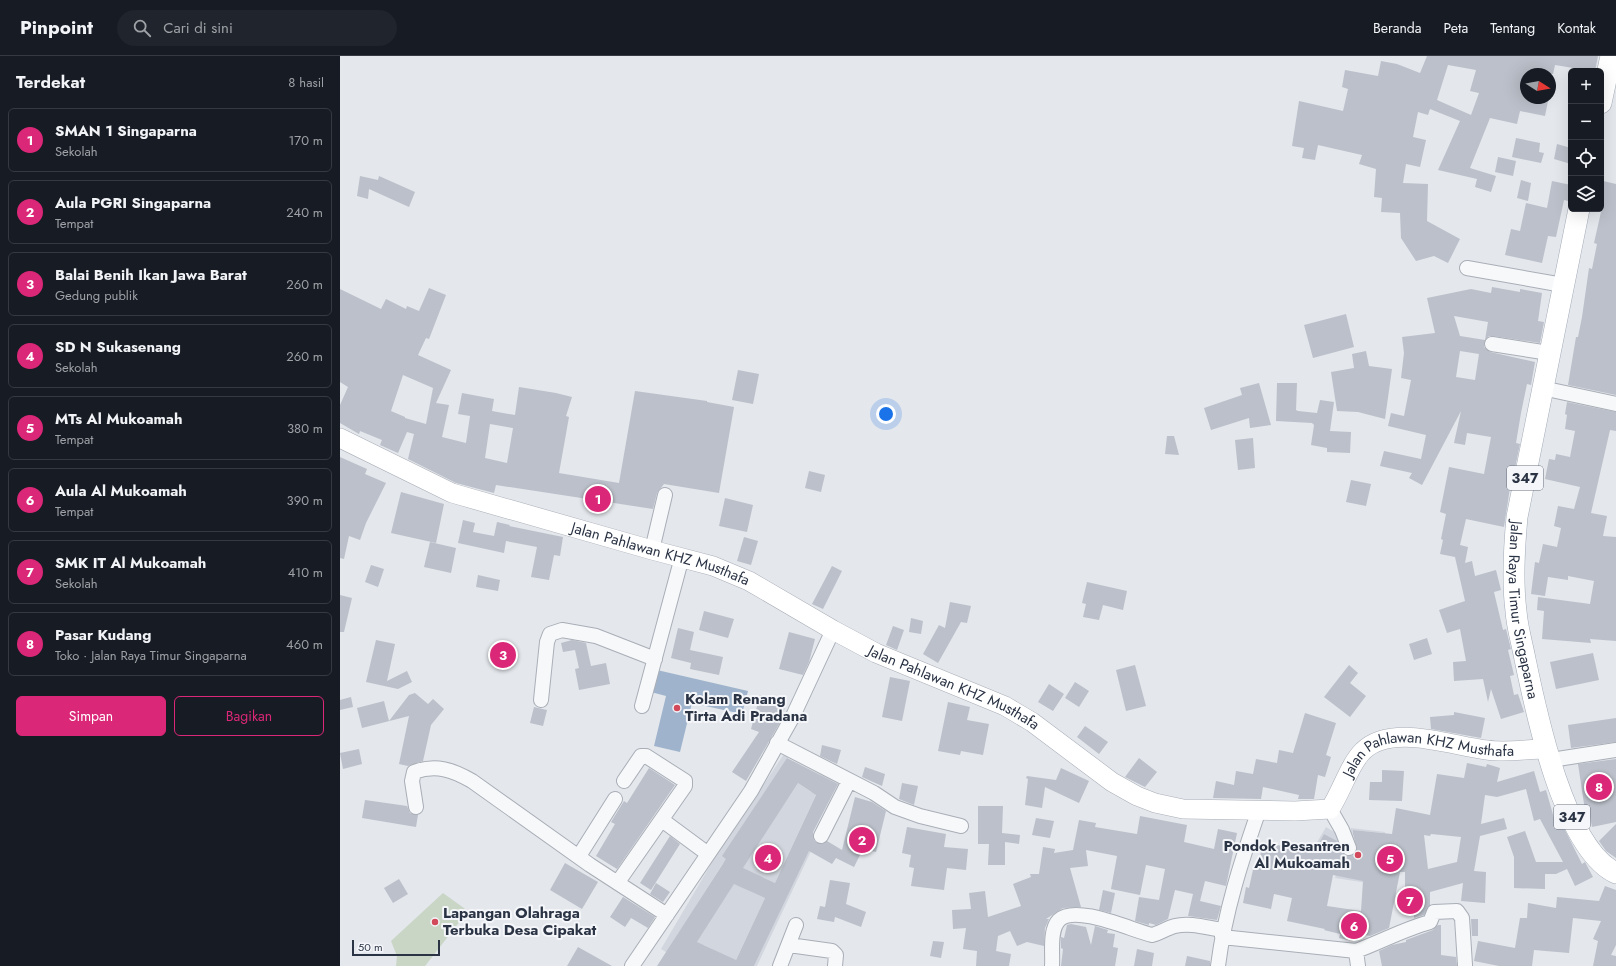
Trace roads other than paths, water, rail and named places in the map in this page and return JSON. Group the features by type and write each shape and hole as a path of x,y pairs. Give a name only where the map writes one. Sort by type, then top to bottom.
{"main road":[{"path":"1604,93 1611,70"},
{"name":"Jalan Raya Timur Singaparna","path":"1578,212 1542,388 1518,517 1513,552 1514,585 1516,613 1533,699 1563,798 1579,833 1598,859 1616,873"}],"street":[{"path":"1467,268 1563,285"},
{"path":"1492,344 1549,353"},
{"path":"1542,388 1616,404"},
{"name":"Jalan Pahlawan KHZ Musthafa","path":"340,438 452,493 713,566 749,581 832,630 876,653 1005,706 1032,722 1112,782 1155,804 1183,809 1315,811 1330,809 1362,752 1373,743 1392,738 1413,737 1486,750 1549,754"},
{"path":"652,550 665,495"},
{"path":"642,706 682,557"},
{"path":"541,700 547,642 550,634 562,630 596,636 655,660"},
{"path":"632,966 751,791 776,743 793,716 832,630"},
{"path":"776,743 874,794 895,807 920,816 961,826"},
{"path":"1549,754 1616,750"},
{"path":"618,882 685,786 685,781 646,756 641,756 624,781"},
{"path":"416,807 412,781 414,772 423,769 438,768 456,772 472,781 578,856 667,915"},
{"path":"821,836 849,781"},
{"path":"578,856 615,799"},
{"path":"1330,809 1342,830 1348,848"},
{"path":"1218,966 1222,934 1238,868 1259,810"},
{"path":"662,820 708,854"},
{"path":"1052,966 1053,933 1058,921 1067,916 1092,916 1152,935 1162,933 1175,926 1191,925 1222,934 1356,951 1386,940 1408,928 1430,922 1434,912 1457,911 1462,918 1465,965"},
{"path":"780,966 796,925"},
{"path":"789,945 832,950 836,955 835,966"},
{"path":"1356,951 1358,966"}],"water":[{"name":"Kolam Renang Tirta Adi Pradana","path":"657,670 748,691 742,714 692,703 680,752 654,746 666,696 651,692"}],"place":[{"name":"SMAN 1 Singaparna","path":"598,499"},
{"name":"Balai Benih Ikan Jawa Barat","path":"503,655"},
{"name":"Kolam Renang Tirta Adi Pradana","path":"677,708"},
{"name":"Pasar Kudang","path":"1599,787"},
{"name":"Aula PGRI Singaparna","path":"862,840"},
{"name":"Pondok Pesantren Al Mukoamah","path":"1358,855"},
{"name":"SD N Sukasenang","path":"768,858"},
{"name":"MTs Al Mukoamah","path":"1390,859"},
{"name":"SMK IT Al Mukoamah","path":"1410,901"},
{"name":"Lapangan Olahraga Terbuka Desa Cipakat","path":"435,922"},
{"name":"Aula Al Mukoamah","path":"1354,926"}]}
